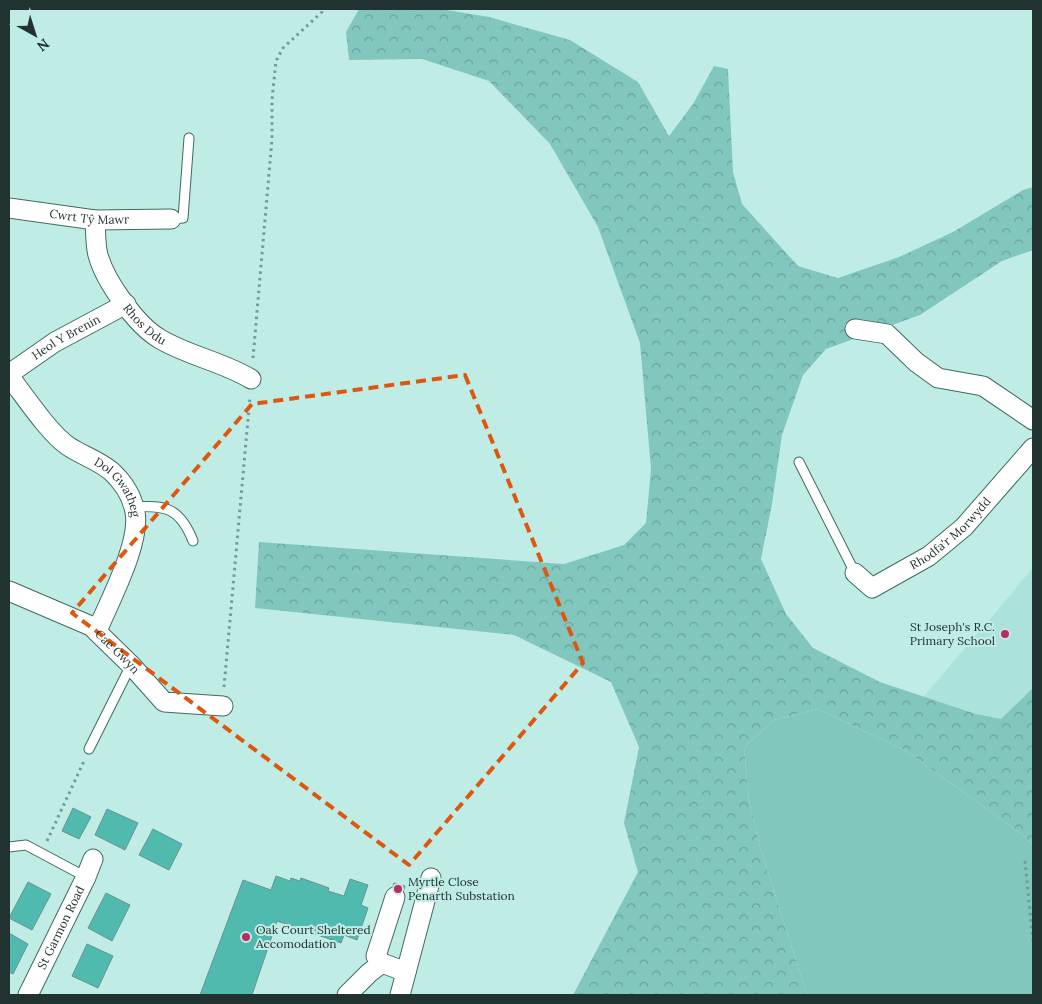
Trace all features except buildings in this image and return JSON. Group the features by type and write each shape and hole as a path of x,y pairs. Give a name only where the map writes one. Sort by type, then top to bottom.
{"street":[{"name":"Cwrt Tŷ Mawr","path":"9,208 95,220 171,219"},
{"name":"Rhos Ddu","path":"95,220 97,252 103,272 145,328 160,339 238,371 251,379"},
{"name":"Heol Y Brenin","path":"9,375 55,342 126,304"},
{"path":"855,328 887,334 916,362 938,378 983,386 1033,420"},
{"name":"Dol Gwatheg","path":"9,375 48,426 67,446 108,469 121,481 131,496 136,514 134,534 128,559 97,631"},
{"name":"Rhodfa'r Morwydd","path":"855,573 872,588 930,556 964,527 1033,448"},
{"name":"Cae Gwyn","path":"9,591 91,626 131,665 164,702 223,706"},
{"name":"St Garmon Road","path":"28,995 93,859"},
{"path":"400,995 431,878"},
{"path":"395,897 376,956 382,963 406,972"},
{"path":"347,995 382,963"}],"lane":[{"path":"171,219 183,218 189,138"},
{"path":"799,462 855,573"},
{"path":"134,507 156,506 166,508 179,517 193,541"},
{"path":"89,749 131,665"},
{"path":"9,847 26,845 86,877"}],"path":[{"path":"223,706 272,140 272,99 276,61 283,48 322,12 321,9"},
{"path":"41,854 89,749"},
{"path":"1025,861 1033,941"}],"highlighted area":[{"path":"465,375 583,663 409,865 72,613 252,404"}],"shaded area":[{"name":"St Joseph's R.C. Primary School","path":"1033,568 1033,800 920,701"}],"green space":[{"path":"359,9 441,9 489,17 570,40 638,82 669,136 693,104 714,66 728,69 733,172 742,204 798,266 838,278 899,257 953,232 1023,190 1033,187 1033,250 1002,261 920,315 826,349 803,375 782,435 772,504 761,559 786,614 813,648 880,682 976,714 1001,719 1033,688 1033,845 1022,834 906,751 818,709 774,720 744,747 749,801 760,847 807,995 573,995 638,872 624,823 639,747 611,682 514,635 255,608 259,542 564,564 624,545 646,523 651,469 640,343 598,227 550,144 489,81 422,59 349,60 346,32"},
{"path":"818,709 906,751 1022,834 1033,845 1033,995 807,995 760,847 749,801 744,747 774,720"}],"place":[{"name":"St Joseph's R.C. Primary School","path":"1005,634"},
{"name":"Myrtle Close Penarth Substation","path":"398,889"},
{"name":"Oak Court Sheltered Accomodation","path":"246,937"}]}
